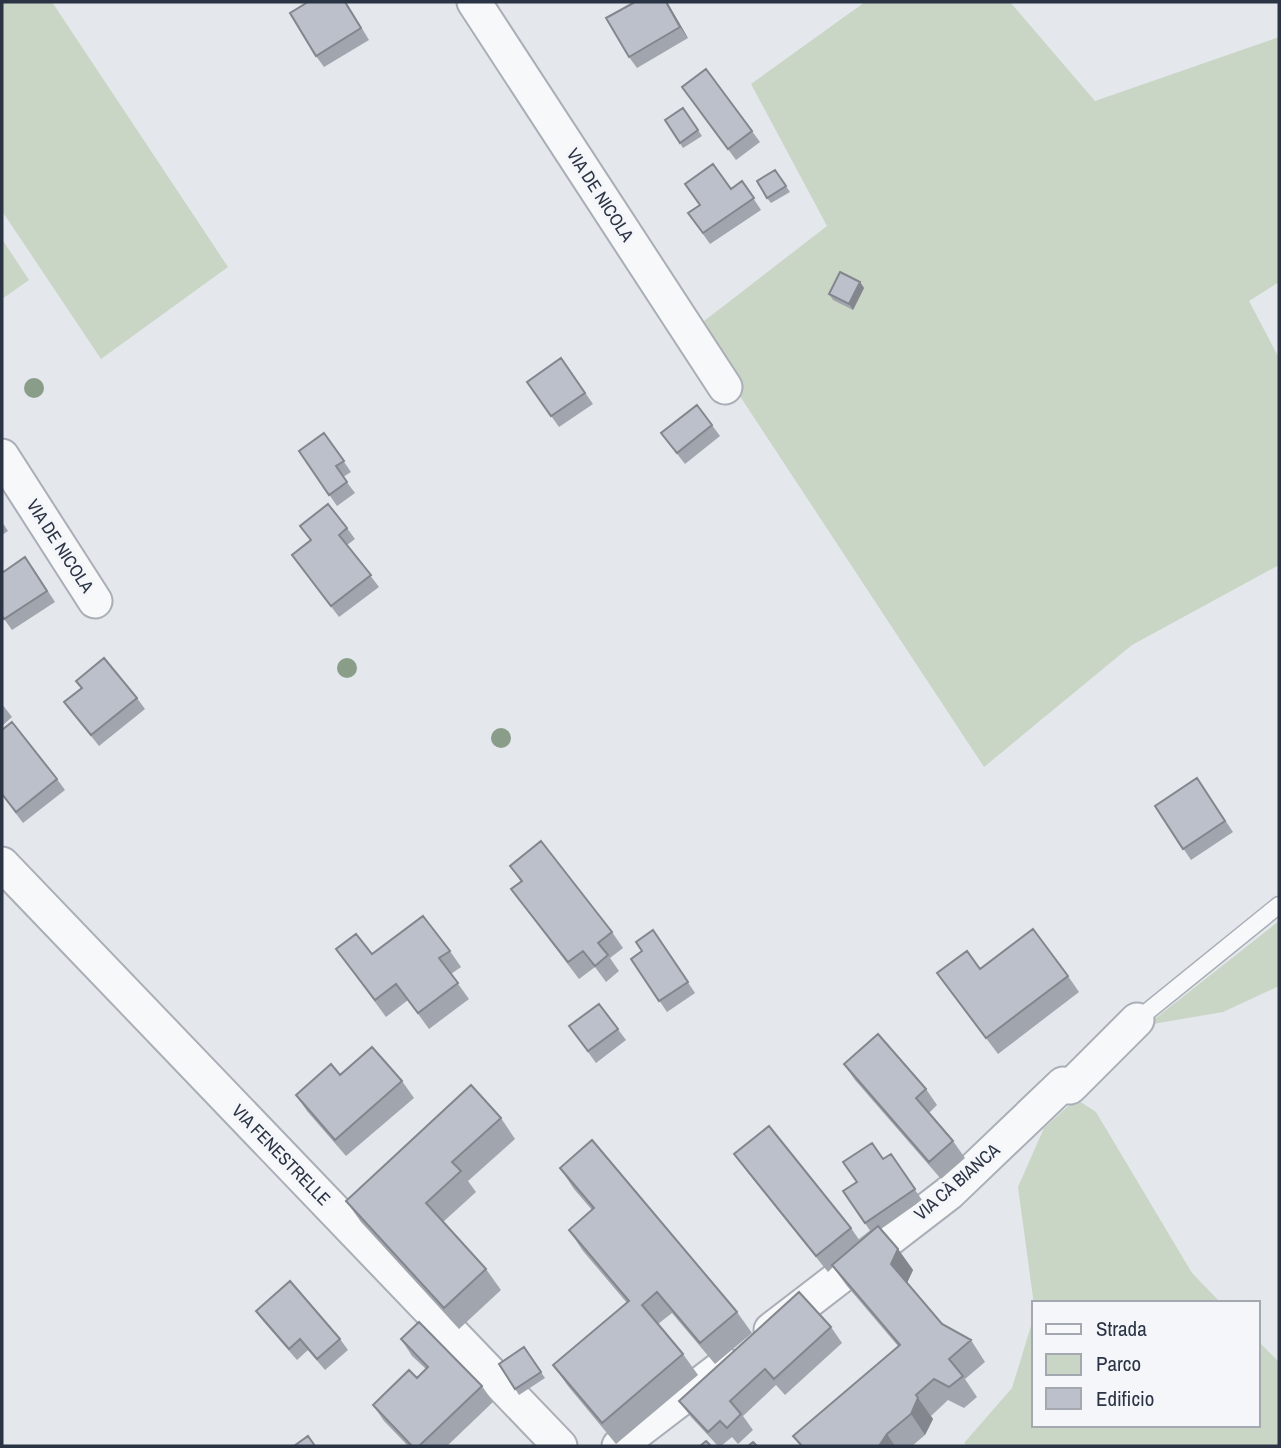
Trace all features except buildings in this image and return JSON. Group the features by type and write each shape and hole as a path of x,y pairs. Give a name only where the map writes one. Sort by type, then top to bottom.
{"street":[{"name":"VIA DE NICOLA","path":"474,2 725,387"},
{"name":"VIA DE NICOLA","path":"2,456 95,601"},
{"name":"VIA FENESTRELLE","path":"2,864 560,1446"},
{"name":"VIA CÀ BIANCA","path":"619,1446 949,1193 1063,1084 1070,1087 1137,1020"}],"lane":[{"name":"VIA CÀ BIANCA","path":"1137,1020 1279,905"}],"green space":[{"path":"2,2 52,2 228,267 101,359 2,211"},
{"path":"865,2 1010,2 1095,101 1279,37 1279,282 1249,301 1279,358 1279,565 1132,645 984,767 695,328 827,226 751,84"},
{"path":"2,239 29,280 2,299"},
{"path":"1279,921 1279,986 1223,1012 1147,1025"},
{"path":"1076,1099 1096,1112 1192,1273 1219,1301 1033,1301 1018,1187 1044,1128"},
{"path":"1032,1323 1032,1427 1260,1427 1260,1343 1279,1362 1279,1446 968,1446 964,1443 1012,1388"}]}
